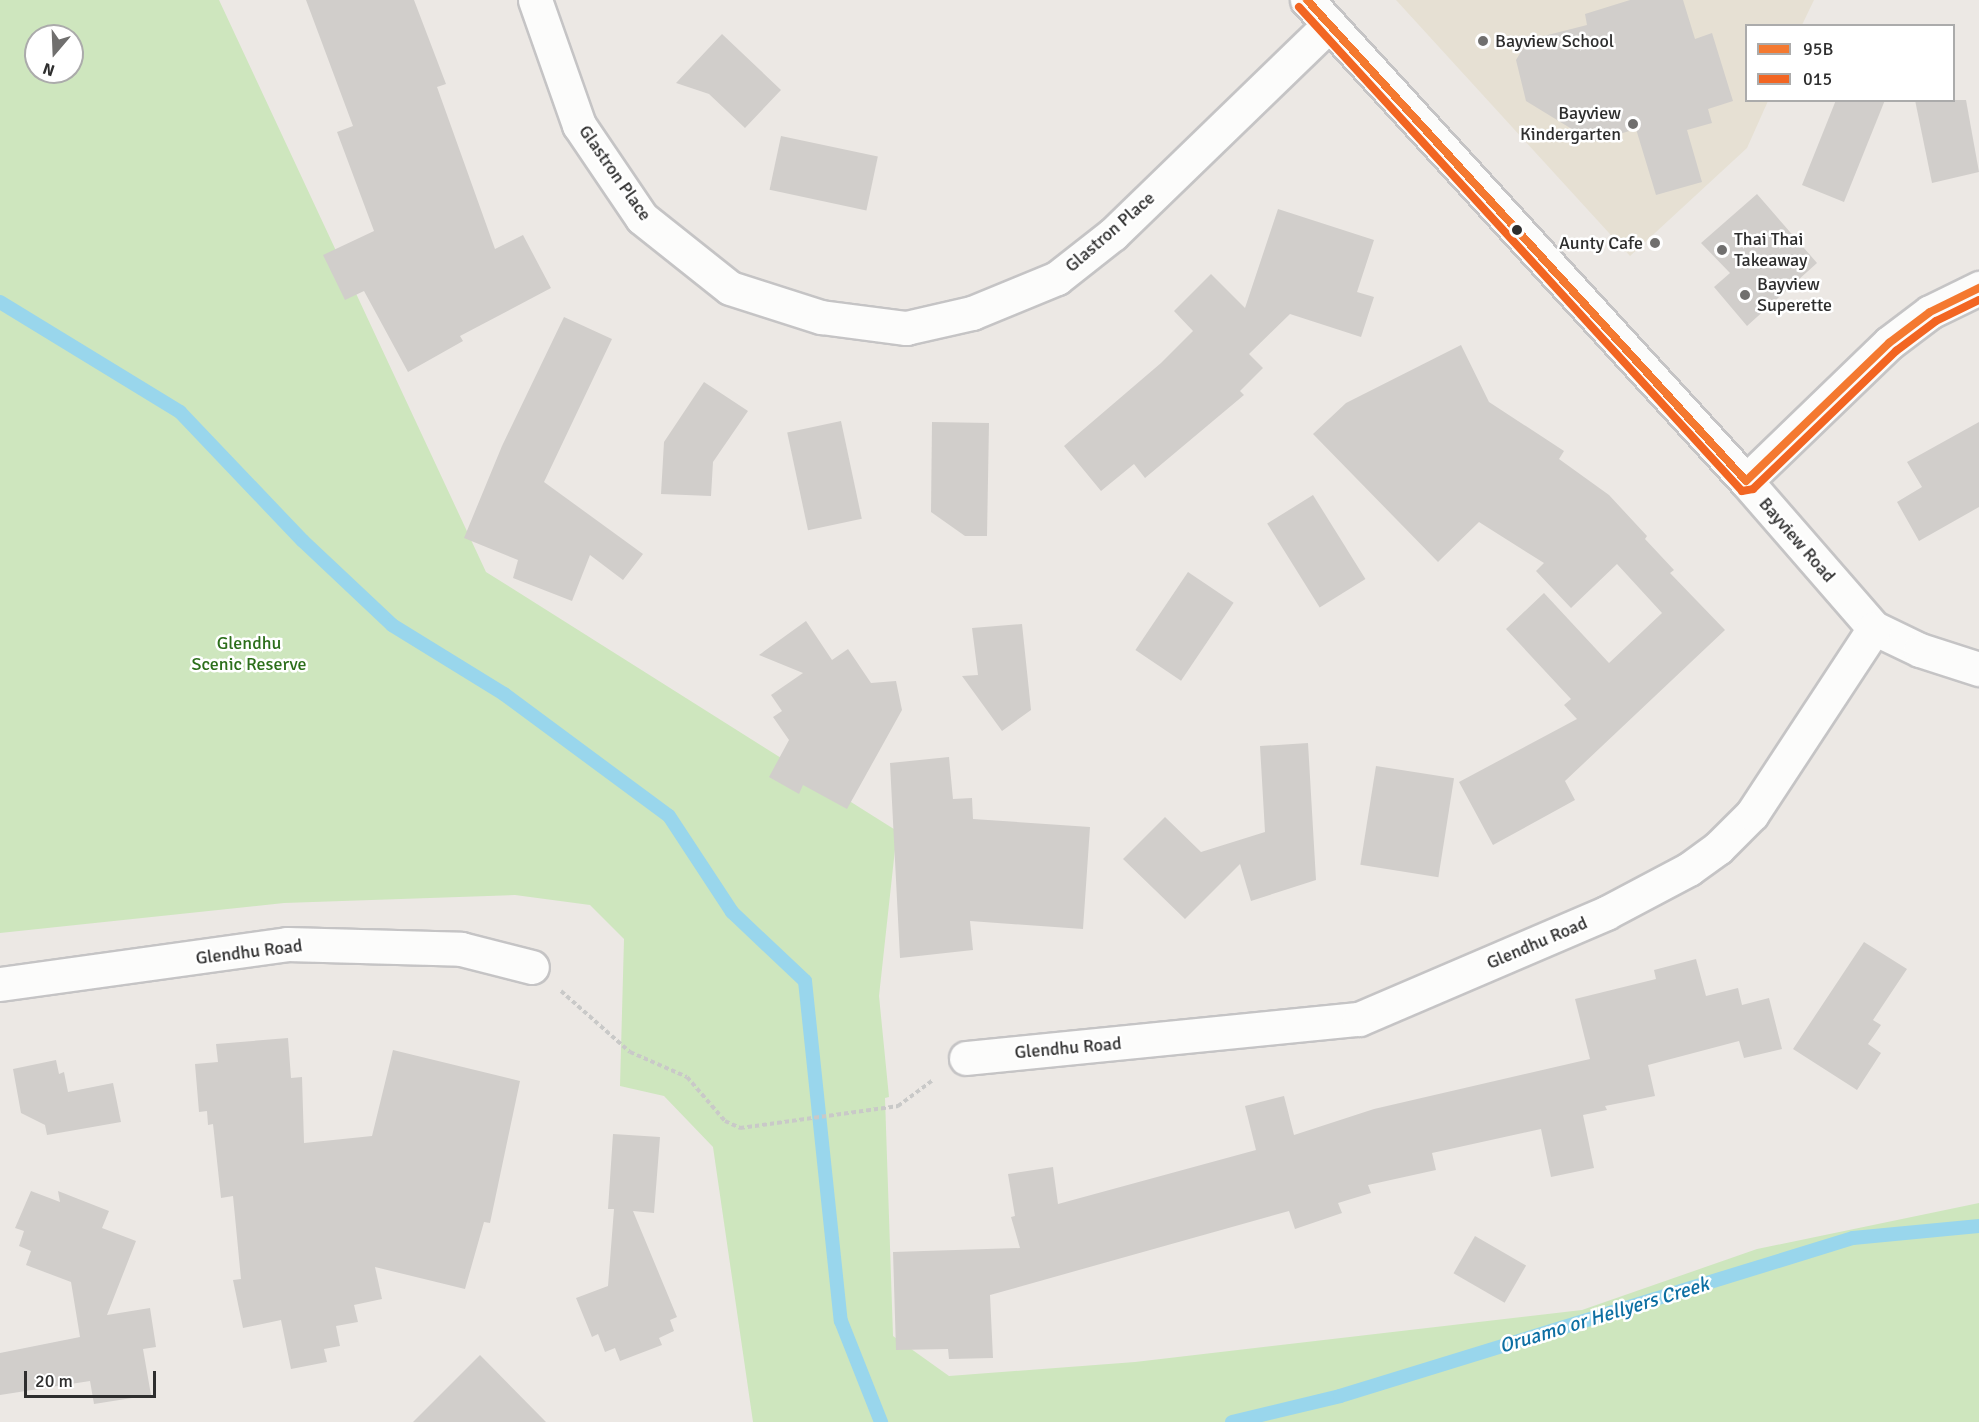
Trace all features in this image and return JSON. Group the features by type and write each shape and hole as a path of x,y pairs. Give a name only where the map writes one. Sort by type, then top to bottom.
{"street":[{"name":"Glastron Place","path":"535,0 579,124 642,218 730,288 821,317 906,328 972,313 1057,278 1113,234 1329,25"},
{"name":"Bayview Road","path":"1307,0 1746,481 1874,628"},
{"path":"1746,481 1889,343 1930,312 1979,288"},
{"path":"1874,628 1920,650 1979,669"},
{"name":"Glendhu Road","path":"966,1058 1359,1019 1606,913 1689,869 1719,848 1752,814 1874,628"},
{"name":"Glendhu Road","path":"0,984 287,944 461,949 532,967"}],"path":[{"path":"532,967 630,1052 687,1077 725,1121 740,1128 891,1107 905,1103 910,1096"}],"shaded area":[{"name":"Bayview Kindergarten","path":"1396,0 1814,0 1802,24 1745,24 1745,102 1768,102 1747,148 1630,256"}],"green space":[{"name":"Glendhu Scenic Reserve","path":"0,0 219,0 486,572 897,831 879,996 889,1097 885,1098 893,1336 949,1376 1135,1362 1582,1310 1757,1249 1979,1203 1979,1422 753,1422 713,1147 664,1096 620,1086 624,939 590,905 515,895 284,903 0,933"}],"building":[{"path":"306,0 414,0 446,84 437,87 495,249 523,235 551,288 460,336 463,341 408,372 364,291 345,300 323,255 374,231 337,132 353,126"},
{"path":"1630,0 1683,0 1695,39 1712,33 1733,101 1708,109 1712,123 1687,130 1702,182 1656,195 1636,129 1593,142 1526,101 1516,60 1528,40 1587,25 1585,14"},
{"path":"722,34 781,90 745,128 709,94 676,83"},
{"path":"1966,100 1979,172 1932,183 1915,102"},
{"path":"1835,102 1884,102 1844,202 1802,185"},
{"path":"781,136 878,157 866,210 770,190"},
{"path":"1757,194 1817,263 1747,326 1714,287 1730,273 1701,243"},
{"path":"1278,209 1374,240 1357,292 1374,297 1361,337 1290,314 1249,354 1263,368 1240,391 1244,395 1145,478 1134,464 1101,491 1064,446 1161,363 1193,331 1174,311 1211,274 1245,308"},
{"path":"564,317 612,339 544,482 643,554 623,580 590,555 572,601 513,578 518,560 464,538 502,446"},
{"path":"1461,345 1489,402 1564,451 1559,459 1609,495 1647,536 1645,539 1674,570 1670,573 1725,630 1565,781 1575,800 1493,845 1459,782 1577,719 1564,705 1571,699 1506,629 1544,593 1609,663 1662,613 1617,564 1571,608 1536,571 1544,563 1479,522 1438,562 1313,434 1346,403"},
{"path":"704,382 748,411 713,462 711,496 661,494 664,442"},
{"path":"841,421 862,519 808,530 787,432"},
{"path":"932,422 989,423 987,536 965,536 931,512"},
{"path":"1979,422 1979,507 1919,541 1897,502 1922,487 1907,462"},
{"path":"1313,495 1365,579 1320,608 1267,524"},
{"path":"1188,572 1234,603 1181,681 1135,650"},
{"path":"806,621 832,660 848,649 871,683 896,681 902,710 847,809 803,785 799,794 769,777 789,740 773,717 782,711 771,695 803,673 759,655"},
{"path":"1022,624 1031,710 1002,731 962,676 978,675 972,628"},
{"path":"1308,743 1316,880 1251,901 1240,864 1185,919 1123,859 1165,817 1201,852 1265,832 1260,746"},
{"path":"949,757 953,799 972,798 973,819 1090,827 1083,929 970,921 973,950 900,958 890,763"},
{"path":"1376,766 1454,778 1438,877 1360,865"},
{"path":"1864,942 1907,969 1873,1020 1881,1025 1868,1044 1881,1053 1857,1090 1793,1049"},
{"path":"1696,959 1706,996 1738,988 1742,1005 1769,998 1782,1049 1744,1058 1739,1041 1648,1065 1655,1096 1605,1106 1607,1110 1583,1115 1594,1168 1551,1177 1541,1129 1432,1153 1436,1170 1368,1185 1371,1193 1338,1203 1342,1213 1295,1229 1289,1211 990,1295 993,1358 949,1359 948,1349 896,1350 893,1252 1020,1248 1011,1217 1015,1216 1008,1174 1053,1167 1058,1204 1256,1150 1245,1106 1284,1096 1294,1135 1374,1109 1590,1059 1575,999 1656,979 1654,970"},
{"path":"288,1038 291,1078 302,1077 304,1143 372,1136 393,1050 520,1081 490,1223 484,1222 465,1289 375,1267 382,1299 354,1305 358,1322 336,1326 340,1346 324,1349 327,1362 291,1369 281,1320 243,1328 233,1280 241,1279 233,1196 221,1198 213,1124 208,1125 207,1111 199,1112 195,1064 218,1062 216,1044"},
{"path":"56,1060 59,1074 64,1072 68,1092 113,1083 121,1122 47,1135 45,1125 21,1113 13,1069"},
{"path":"613,1134 660,1137 654,1213 633,1211 677,1317 670,1320 674,1331 659,1338 662,1345 620,1361 615,1348 605,1352 598,1334 592,1337 576,1298 608,1286 614,1209 608,1209"},
{"path":"31,1191 60,1202 58,1191 109,1211 102,1228 136,1241 107,1315 150,1308 156,1347 143,1349 151,1395 94,1404 90,1381 0,1395 0,1353 80,1337 71,1282 26,1265 31,1251 19,1246 24,1231 15,1228"},
{"path":"1475,1236 1526,1266 1505,1303 1454,1273"},
{"path":"480,1355 546,1422 413,1422"}],"waterway":[{"path":"0,302 180,412 303,541 392,625 504,694 669,816 732,912 805,981 841,1321 881,1422"},
{"name":"Oruamo or Hellyers Creek","path":"1232,1422 1340,1396 1853,1238 1979,1226"}],"transit line":[{"name":"95B","path":"1307,0 1746,481 1889,343 1930,312 1979,288"},
{"name":"015","path":"1299,7 1742,491 1753,489 1896,351 1936,321 1979,300"}],"place":[{"name":"Bayview School","path":"1483,41"},
{"name":"Bayview Kindergarten","path":"1633,124"},
{"name":"Aunty Cafe","path":"1655,243"},
{"name":"Thai Thai Takeaway","path":"1722,250"},
{"name":"Bayview Superette","path":"1745,295"}]}
